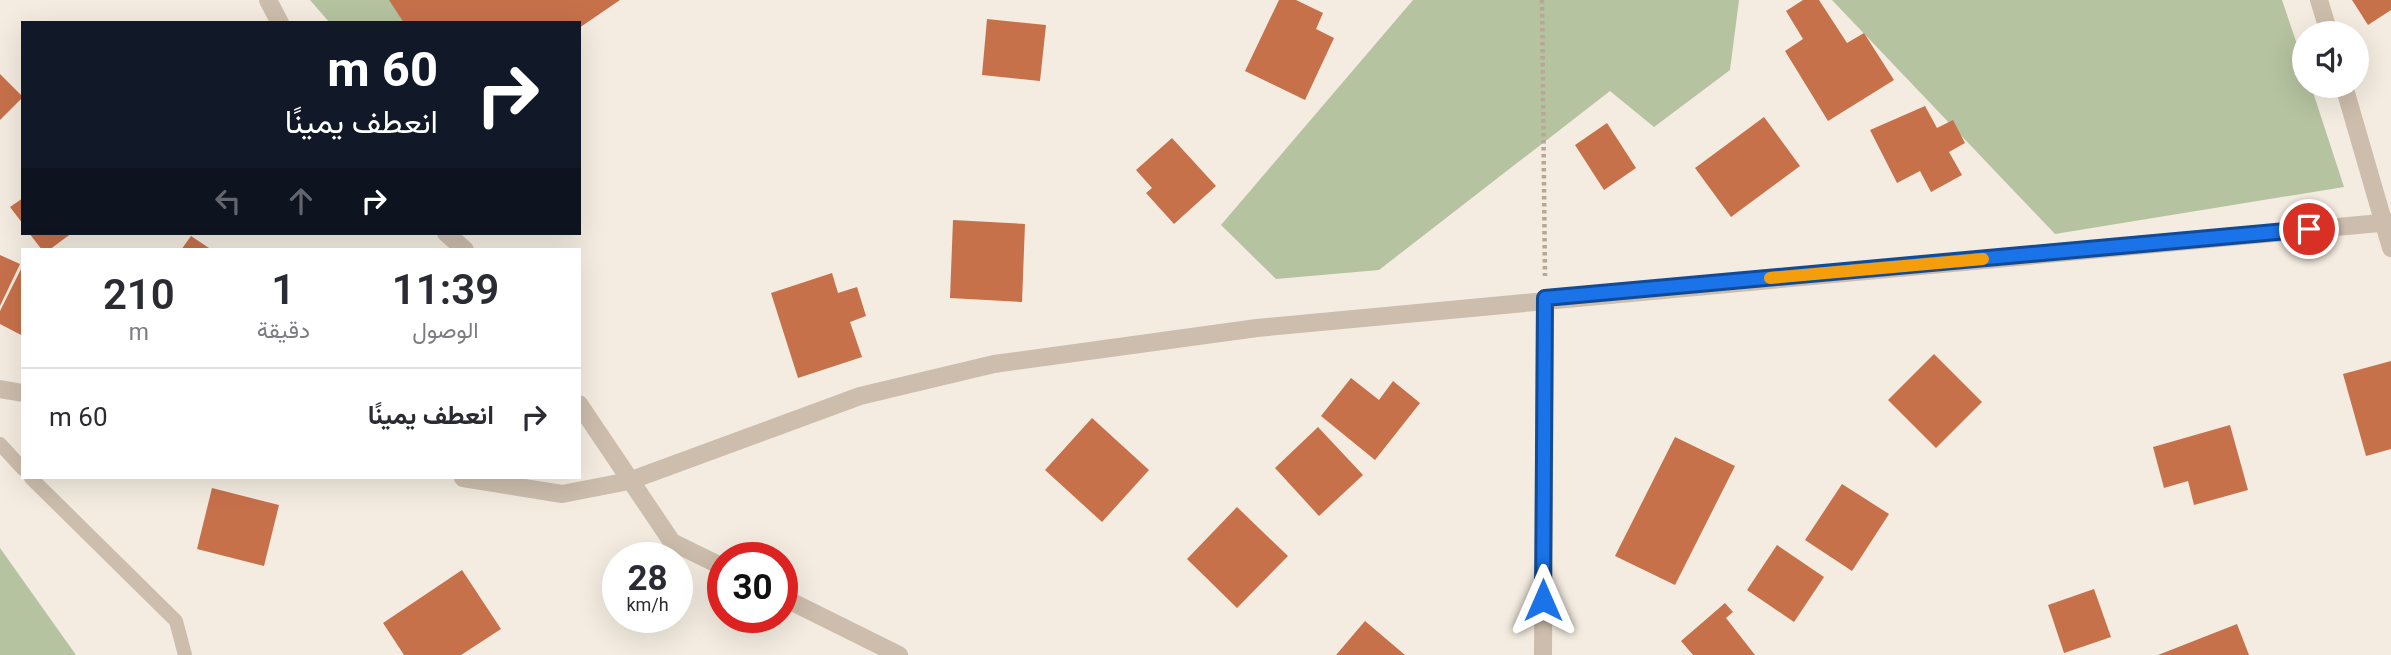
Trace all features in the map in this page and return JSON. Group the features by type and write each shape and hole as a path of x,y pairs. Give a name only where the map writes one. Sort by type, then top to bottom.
{"street":[{"path":"268,0 279,21"},
{"path":"2319,0 2325,21"},
{"path":"2348,98 2387,222 2391,248"},
{"path":"469,479 562,494 629,481 860,396 994,364 1257,328 1545,298 2387,222"},
{"path":"448,235 463,248"},
{"path":"1543,655 1545,298"},
{"path":"0,389 21,393"},
{"path":"581,407 672,542 707,559"},
{"path":"798,605 900,655"}],"lane":[{"path":"0,444 21,467"},
{"path":"33,479 176,621 185,655"}],"path":[{"path":"1542,0 1545,298"}],"green space":[{"path":"310,0 604,0 581,21 328,21"},
{"path":"1413,0 1739,0 1730,70 1654,127 1610,91 1379,270 1276,279 1221,225"},
{"path":"1832,0 2282,0 2292,30 2292,98 2315,98 2344,187 2055,234"},
{"path":"0,548 76,655 0,655"}],"building":[{"path":"389,0 620,0 581,27 581,21 403,21"},
{"path":"1279,0 1296,0 1323,13 1316,29 1334,38 1305,100 1245,71"},
{"path":"1803,0 1819,0 1847,43 1864,33 1894,80 1828,121 1785,51 1803,39 1786,11"},
{"path":"2352,0 2391,0 2391,10 2369,24 2369,21 2365,21"},
{"path":"987,19 1046,25 1040,81 982,75"},
{"path":"0,74 21,95 21,99 0,120"},
{"path":"1925,106 1937,128 1953,120 1965,143 1949,152 1962,175 1931,192 1920,171 1897,183 1870,130"},
{"path":"1764,117 1800,166 1731,217 1695,168"},
{"path":"1607,123 1636,168 1604,190 1575,145"},
{"path":"1172,138 1216,186 1174,224 1146,193 1152,188 1136,170"},
{"path":"21,199 21,221 10,207"},
{"path":"953,220 1025,224 1022,302 950,298"},
{"path":"31,235 69,235 52,248 40,248"},
{"path":"191,236 209,248 182,248"},
{"path":"0,255 20,264 0,306"},
{"path":"21,269 21,335 0,324 0,311"},
{"path":"832,273 838,293 857,287 866,316 850,322 862,357 798,378 771,293"},
{"path":"1934,354 1982,402 1936,448 1888,400"},
{"path":"2391,361 2391,449 2366,456 2343,374"},
{"path":"1351,378 1379,400 1393,381 1420,403 1375,460 1321,416"},
{"path":"1092,418 1149,470 1102,522 1045,470"},
{"path":"2230,425 2248,490 2194,505 2188,481 2164,488 2153,447"},
{"path":"1318,427 1363,475 1319,516 1275,468"},
{"path":"1675,437 1735,466 1675,585 1615,556"},
{"path":"1842,484 1889,514 1852,571 1805,540"},
{"path":"212,488 279,505 264,566 197,549"},
{"path":"1237,507 1288,556 1237,608 1187,559"},
{"path":"1777,545 1824,577 1794,622 1747,590"},
{"path":"462,570 501,629 461,655 404,655 383,623"},
{"path":"2094,589 2111,637 2064,653 2048,605"},
{"path":"1725,603 1733,612 1726,618 1755,655 1693,655 1681,641"},
{"path":"1365,621 1405,655 1336,655"},
{"path":"2237,624 2249,655 2158,655"}],"slow traffic":[{"path":"1770,278 1983,259"}],"route":[{"path":"1543,600 1545,298 2309,229"}]}
